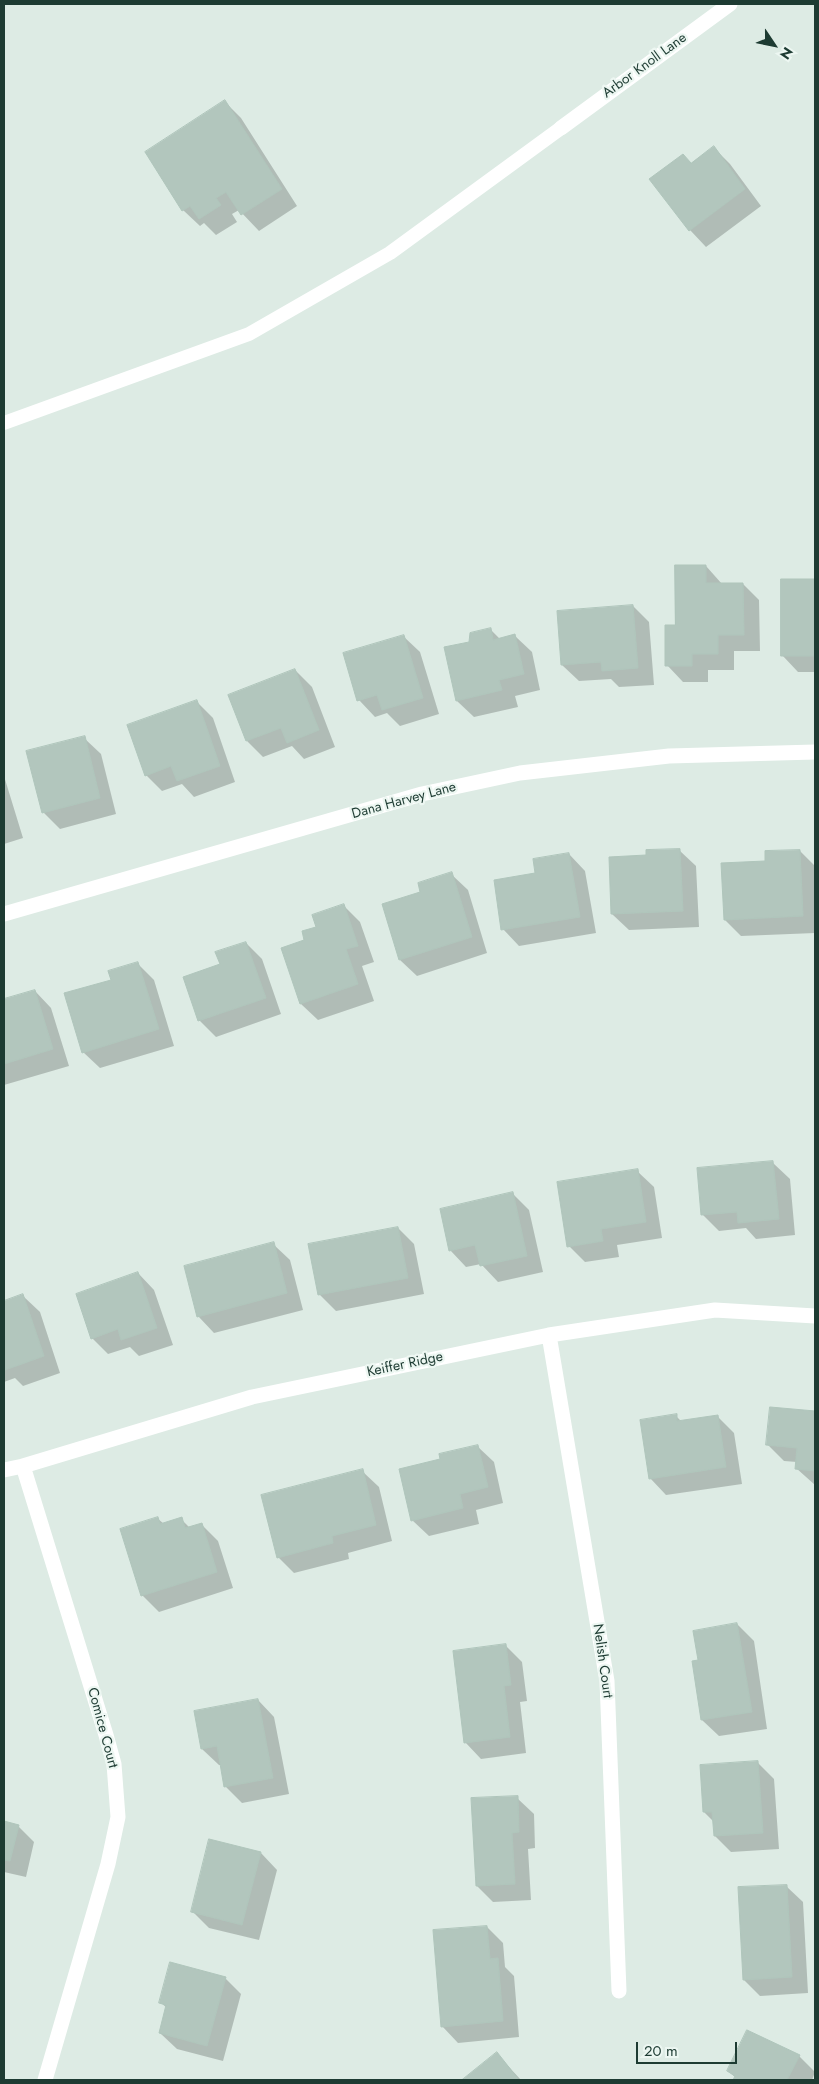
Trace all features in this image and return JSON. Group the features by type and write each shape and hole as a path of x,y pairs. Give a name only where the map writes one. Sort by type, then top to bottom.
{"street":[{"name":"Arbor Knoll Lane","path":"561,128 730,4"},
{"name":"Dana Harvey Lane","path":"4,914 422,794 520,772 669,756 815,752"},
{"name":"Keiffer Ridge","path":"4,1470 23,1466 252,1397 549,1335 716,1310 815,1316"},
{"name":"Nelish Court","path":"549,1335 607,1681 619,1992"},
{"name":"Comice Court","path":"23,1466 114,1764 118,1818 108,1864 45,2080"}],"lane":[{"path":"4,423 249,334 390,253 561,128"}],"building":[{"path":"225,100 282,189 241,215 226,192 216,198 221,205 199,219 190,206 182,211 145,152"},
{"path":"714,146 745,189 689,231 649,179 683,154 691,163"},
{"path":"675,565 706,565 706,583 743,583 744,635 718,635 718,654 692,654 692,666 665,666 665,625 675,625"},
{"path":"781,579 815,579 815,656 781,656"},
{"path":"633,605 638,668 602,671 601,662 561,665 557,611"},
{"path":"491,628 493,640 515,634 524,674 499,680 502,690 456,701 444,647 469,642 470,633"},
{"path":"404,635 423,698 382,710 377,695 357,701 343,653"},
{"path":"295,669 319,730 287,743 281,728 246,741 228,695"},
{"path":"197,700 220,766 177,781 171,766 145,776 127,725"},
{"path":"85,736 100,798 42,813 26,751"},
{"path":"680,849 683,911 611,914 609,857 646,855 646,850"},
{"path":"800,850 803,916 724,920 721,863 765,861 765,851"},
{"path":"569,853 580,917 501,930 494,880 535,873 533,859"},
{"path":"452,872 472,937 399,960 382,904 420,892 418,883"},
{"path":"344,904 358,946 346,949 358,984 300,1004 281,948 304,940 302,931 316,927 312,915"},
{"path":"246,942 266,998 198,1021 183,977 220,964 215,952"},
{"path":"138,962 159,1029 82,1053 64,993 111,980 108,971"},
{"path":"35,990 53,1049 4,1064 4,999"},
{"path":"773,1161 779,1219 738,1223 737,1212 701,1215 697,1168"},
{"path":"638,1169 646,1222 601,1229 603,1241 567,1247 557,1182"},
{"path":"513,1192 527,1256 480,1266 475,1245 449,1251 440,1209"},
{"path":"398,1227 408,1278 318,1295 308,1244"},
{"path":"274,1242 287,1293 197,1317 184,1266"},
{"path":"138,1272 157,1328 121,1340 118,1329 91,1339 76,1294"},
{"path":"23,1294 44,1356 5,1370 4,1301"},
{"path":"770,1407 815,1411 815,1471 795,1469 797,1448 766,1445"},
{"path":"677,1414 677,1421 718,1415 726,1467 649,1479 640,1420"},
{"path":"478,1445 488,1487 460,1494 463,1508 411,1521 399,1469 440,1459 439,1454"},
{"path":"363,1469 376,1525 332,1536 333,1543 277,1558 261,1495"},
{"path":"158,1517 160,1524 182,1517 185,1528 202,1523 217,1572 141,1596 120,1529"},
{"path":"737,1623 752,1712 701,1720 692,1661 698,1660 693,1631"},
{"path":"506,1644 511,1685 504,1686 510,1737 464,1743 453,1651"},
{"path":"258,1699 273,1778 224,1787 217,1746 201,1749 194,1711"},
{"path":"758,1761 763,1833 714,1836 712,1812 703,1812 700,1765"},
{"path":"518,1796 519,1832 512,1833 515,1884 476,1886 471,1798"},
{"path":"4,1821 19,1825 10,1861 4,1860"},
{"path":"209,1839 261,1852 242,1925 191,1912"},
{"path":"787,1885 792,1977 743,1980 738,1887"},
{"path":"487,1926 490,1959 498,1958 503,2021 441,2027 433,1930"},
{"path":"170,1962 226,1977 207,2046 159,2033 166,2005 159,2003"},
{"path":"747,2030 800,2055 787,2080 733,2080 735,2076 727,2071"},
{"path":"497,2052 519,2080 462,2080"}]}
